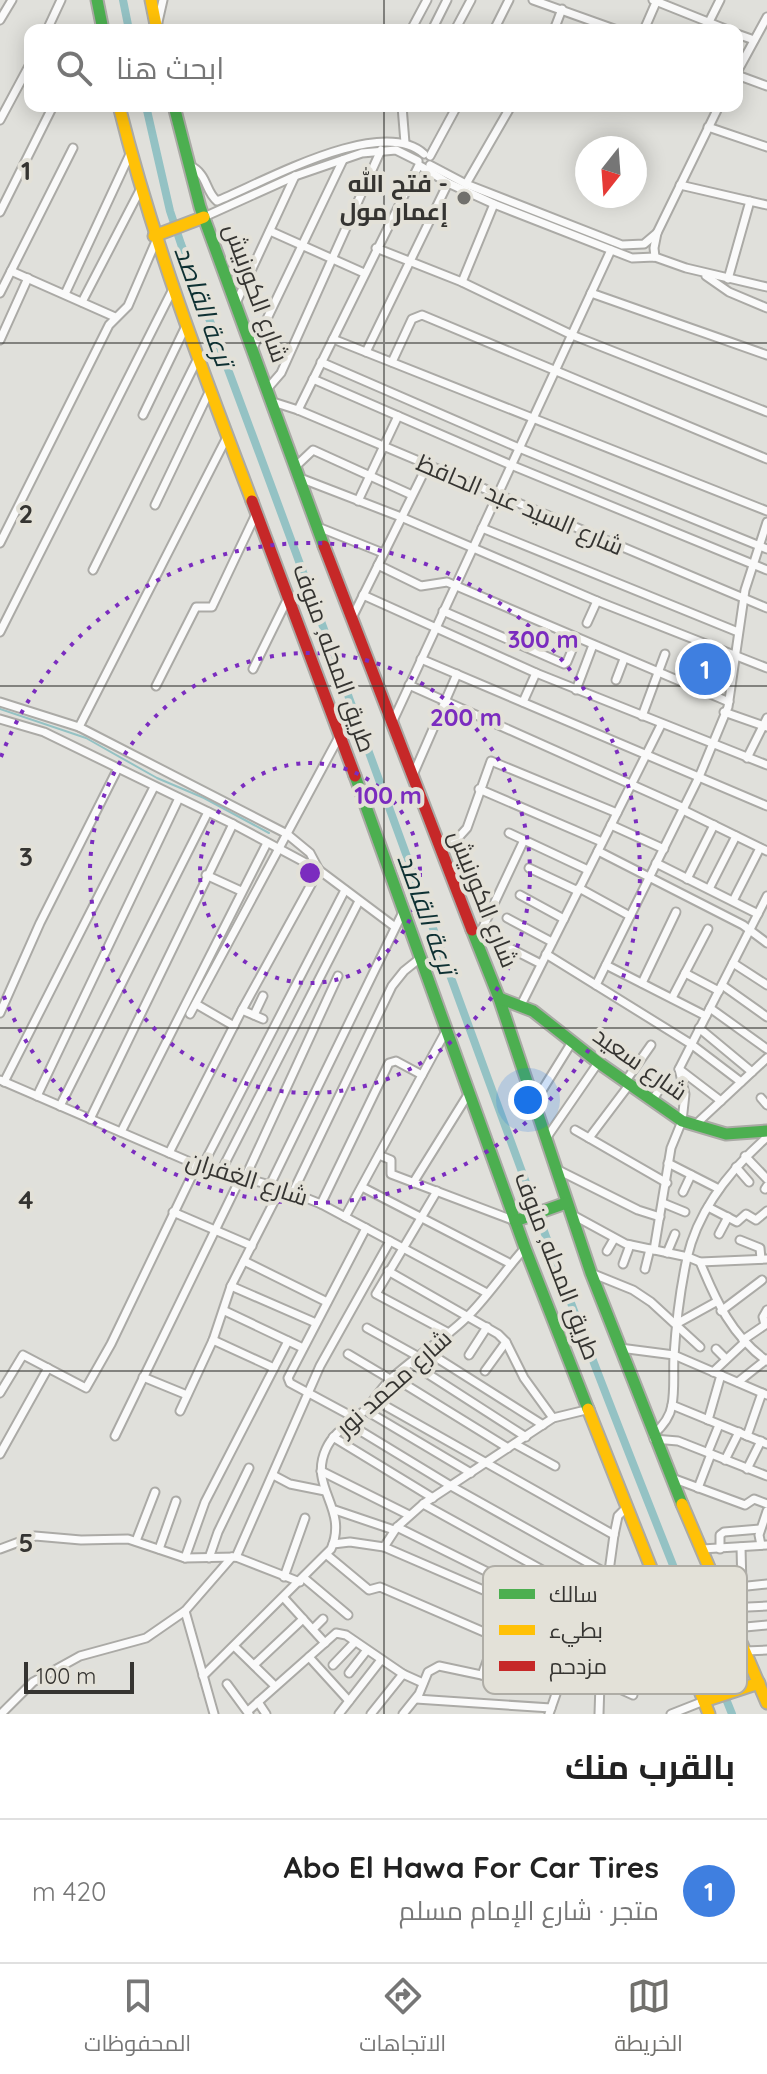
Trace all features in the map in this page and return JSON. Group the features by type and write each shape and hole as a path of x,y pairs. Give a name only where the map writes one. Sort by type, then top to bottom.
{"main road":[{"path":"97,0 102,24"},
{"path":"151,0 156,24"},
{"name":"طريق المحله, منوف","path":"120,112 140,190 186,326 289,596 419,959 519,1220 525,1248 652,1566"},
{"name":"شارع الكورنيش","path":"176,112 204,217 317,527 499,998 564,1207 653,1437 709,1566"},
{"path":"155,238 204,217"},
{"name":"شارع سعيد","path":"499,998 533,1011 598,1063 688,1123 726,1134 767,1134"},
{"path":"519,1220 564,1207"},
{"name":"شارع الكورنيش","path":"747,1656 767,1703"},
{"name":"طريق المحله, منوف","path":"705,1694 709,1714"},
{"path":"708,1700 726,1694"}],"street":[{"path":"0,20 12,0"},
{"path":"50,24 61,0"},
{"path":"158,24 163,0"},
{"path":"414,24 427,0"},
{"path":"435,24 447,0"},
{"path":"458,24 471,0"},
{"path":"497,24 509,0"},
{"path":"533,0 601,24"},
{"path":"646,24 655,0 714,24"},
{"path":"676,9 681,0"},
{"path":"709,22 720,0"},
{"path":"556,24 562,9"},
{"path":"743,62 767,18"},
{"path":"743,36 754,40"},
{"path":"743,76 767,86"},
{"path":"0,120 24,82"},
{"path":"0,212 50,112"},
{"path":"402,112 405,143"},
{"path":"298,410 376,248 453,112"},
{"path":"466,184 508,112"},
{"path":"655,257 657,233 716,112"},
{"path":"708,127 767,147"},
{"path":"189,165 202,173 217,201 320,157 372,142 405,143 448,183 494,204 638,259 655,257 767,287"},
{"path":"0,293 73,148"},
{"path":"268,388 281,373 381,150"},
{"path":"204,217 295,176 381,150 404,153 466,184 622,245 635,247 648,242 657,233"},
{"path":"65,294 130,154"},
{"path":"253,348 343,160"},
{"path":"237,301 295,176"},
{"path":"366,352 448,183"},
{"path":"680,185 767,205"},
{"path":"82,302 140,190"},
{"path":"728,279 750,201"},
{"path":"462,282 494,204"},
{"path":"270,231 364,273"},
{"path":"0,543 115,317 130,302 155,238"},
{"path":"635,247 638,259"},
{"path":"376,248 462,282 572,335 767,412"},
{"path":"392,724 611,250"},
{"path":"11,271 115,317"},
{"path":"702,272 729,292 767,308"},
{"path":"0,340 28,278"},
{"path":"0,632 173,289"},
{"path":"591,293 767,355"},
{"path":"392,362 411,321 417,315 425,316 767,459"},
{"path":"143,415 186,326"},
{"path":"333,339 767,511"},
{"path":"93,570 198,358"},
{"path":"321,362 519,448 763,547"},
{"path":"313,379 511,465 767,570"},
{"path":"155,505 210,390"},
{"name":"شارع السيد عبد الحافظ","path":"273,402 767,608"},
{"path":"358,501 398,416"},
{"path":"79,727 227,437"},
{"path":"412,495 313,450 297,472 358,501 597,601 767,668"},
{"path":"351,619 427,466"},
{"path":"156,686 195,608 199,605 212,607 256,514"},
{"path":"596,985 699,777 729,702 743,599 753,564 763,547 767,522"},
{"path":"317,527 383,553"},
{"path":"482,528 738,632"},
{"path":"378,565 421,586 444,581 456,585 729,702"},
{"path":"363,595 576,690 767,765"},
{"path":"253,669 289,596"},
{"path":"587,623 597,601"},
{"path":"443,611 564,664 577,638"},
{"path":"576,690 593,645"},
{"path":"642,716 665,654"},
{"path":"421,659 767,806"},
{"path":"616,680 624,659"},
{"path":"523,702 536,673"},
{"path":"412,777 457,674"},
{"path":"409,685 683,809 764,850 733,901"},
{"path":"0,702 79,727 287,834 310,853 319,870"},
{"path":"724,712 766,723 747,758"},
{"path":"0,719 44,732 233,824 319,870 395,927"},
{"path":"521,1005 661,725"},
{"path":"190,1014 340,735"},
{"path":"440,850 467,828 488,764 494,761 617,813"},
{"path":"0,1013 40,923 118,768"},
{"path":"2,1081 154,787"},
{"path":"479,789 600,846 767,943"},
{"path":"37,1096 179,798"},
{"path":"60,1106 208,812"},
{"path":"90,1119 233,824"},
{"path":"611,825 664,849"},
{"path":"687,879 714,825"},
{"path":"509,833 588,870"},
{"path":"709,889 736,836"},
{"path":"476,941 524,840"},
{"path":"121,1132 267,843"},
{"path":"656,863 758,914"},
{"path":"529,868 579,889 630,916"},
{"path":"169,1153 242,1010 319,870"},
{"path":"206,875 241,891"},
{"path":"0,1393 23,1355 86,1388 111,1344 173,1212 345,890"},
{"path":"520,895 564,919"},
{"path":"688,1123 679,1069 767,898"},
{"path":"220,1173 359,901"},
{"path":"270,1185 403,912"},
{"path":"642,983 676,912"},
{"path":"507,918 552,942"},
{"path":"672,998 708,929"},
{"path":"490,938 541,964"},
{"path":"546,954 691,1044 741,1082"},
{"path":"293,1192 392,986 419,959"},
{"path":"733,963 767,985"},
{"path":"606,965 708,1012 767,1049"},
{"path":"685,973 720,988 767,1017"},
{"path":"115,1436 338,976"},
{"path":"254,1015 263,996"},
{"path":"196,1004 234,1026"},
{"path":"242,1010 263,1019"},
{"path":"699,1028 752,1072"},
{"path":"345,1217 446,1031"},
{"path":"533,1105 572,1042"},
{"path":"589,1138 635,1087 651,1045"},
{"path":"645,1269 660,1217 676,1134 721,1101 766,1060"},
{"path":"321,1204 389,1063 396,1061 422,1075"},
{"path":"545,1141 598,1063"},
{"path":"679,1069 721,1101"},
{"path":"652,1101 666,1079"},
{"name":"شارع الغفران","path":"2,1081 200,1166 281,1188 321,1204 487,1293"},
{"path":"413,1183 469,1093"},
{"path":"761,1098 767,1105"},
{"path":"575,1130 667,1183"},
{"path":"767,1134 719,1189 708,1207 688,1257 677,1324 672,1405 668,1417 653,1437 678,1441 767,1476"},
{"path":"379,1155 391,1160 390,1173 519,1220"},
{"path":"745,1156 767,1179"},
{"path":"668,1163 719,1189"},
{"path":"736,1167 749,1182"},
{"path":"554,1169 660,1217"},
{"path":"683,1192 691,1175"},
{"path":"362,1187 511,1264"},
{"path":"180,1411 225,1311 231,1286 281,1188"},
{"path":"616,1199 620,1190"},
{"path":"437,1191 376,1291 377,1297 449,1333"},
{"path":"663,1203 685,1212"},
{"path":"564,1207 614,1239 628,1244 700,1262 764,1259 760,1248 740,1240"},
{"path":"708,1207 738,1222 746,1214 755,1220 767,1211"},
{"path":"173,1212 252,1246"},
{"path":"719,1234 728,1217"},
{"path":"366,1228 288,1376 290,1383 451,1486 594,1566"},
{"path":"623,1264 629,1234"},
{"path":"667,1253 675,1234"},
{"path":"607,1251 614,1239"},
{"path":"1,1714 33,1682 80,1656 146,1638 185,1611 234,1557 326,1353 390,1241"},
{"name":"شارع محمد نور","path":"321,1471 324,1453 333,1437 375,1400 392,1378 468,1317 525,1248"},
{"path":"244,1261 327,1302"},
{"path":"700,1262 721,1311 744,1341 766,1360 738,1382"},
{"path":"388,1271 487,1327 506,1342 524,1378 553,1418"},
{"path":"591,1273 642,1296 700,1347"},
{"path":"721,1311 762,1280"},
{"path":"231,1286 316,1323"},
{"path":"677,1324 716,1302"},
{"path":"708,1420 717,1374 726,1359 765,1325 763,1317 767,1310"},
{"path":"225,1311 303,1348"},
{"path":"469,1355 487,1327"},
{"path":"367,1328 422,1354 543,1425"},
{"path":"213,1340 274,1368"},
{"path":"185,1558 205,1502 288,1341"},
{"path":"485,1371 506,1342"},
{"path":"620,1348 674,1355 765,1394 725,1460"},
{"path":"716,1349 726,1359"},
{"path":"348,1354 512,1446 555,1466"},
{"path":"411,1363 526,1437"},
{"path":"0,1454 48,1368"},
{"path":"143,1377 187,1395"},
{"path":"375,1400 614,1535"},
{"path":"672,1405 764,1442 747,1469"},
{"path":"384,1547 396,1529 423,1504 553,1418 590,1409"},
{"path":"365,1410 471,1473"},
{"path":"698,1488 719,1425"},
{"path":"333,1437 433,1498"},
{"path":"209,1558 249,1468"},
{"path":"203,1676 327,1555 333,1544 336,1520 321,1471"},
{"path":"321,1471 409,1515"},
{"path":"273,1475 290,1484 325,1491"},
{"path":"670,1477 745,1505 754,1499 767,1504"},
{"path":"136,1541 155,1492"},
{"path":"159,1549 176,1501"},
{"path":"423,1504 535,1566"},
{"path":"609,1566 618,1516 628,1506"},
{"path":"335,1510 396,1529 483,1571"},
{"path":"702,1549 764,1545 760,1529 767,1511"},
{"path":"284,1577 305,1518"},
{"path":"720,1549 720,1535 724,1532 760,1529"},
{"path":"0,1549 35,1536 81,1540 118,1538 185,1558 234,1557 284,1577 302,1580 348,1615"},
{"path":"333,1544 359,1543 384,1547 483,1590"},
{"path":"741,1547 741,1566"},
{"path":"327,1555 369,1590 380,1587 483,1632"},
{"path":"747,1586 767,1584"},
{"path":"284,1598 325,1643"},
{"path":"747,1607 767,1606"},
{"path":"185,1611 214,1714"},
{"path":"254,1665 303,1619"},
{"path":"313,1629 323,1619"},
{"path":"747,1627 767,1625"},
{"path":"227,1684 249,1712 336,1633 343,1633 403,1674 423,1683"},
{"path":"333,1665 355,1642"},
{"path":"234,1646 275,1686"},
{"path":"349,1673 367,1650"},
{"path":"747,1651 767,1650"},
{"path":"309,1657 349,1701"},
{"path":"339,1714 381,1660"},
{"path":"403,1714 416,1699 428,1672 439,1666 482,1675"},
{"path":"371,1714 403,1674"},
{"path":"416,1699 550,1711"},
{"path":"671,1714 708,1700"},
{"path":"258,1702 266,1714"}],"waterway":[{"name":"ترعة القاصد","path":"123,0 128,24"},
{"name":"ترعة القاصد","path":"147,112 170,211 181,244 556,1264 673,1566"},
{"path":"0,709 86,738 157,778 204,798 269,833"},
{"name":"ترعة القاصد","path":"724,1694 732,1714"}],"traffic: fast":[{"path":"97,0 102,24"},
{"path":"176,112 200,207 324,546"},
{"path":"355,776 525,1248 588,1409"},
{"path":"472,930 499,998 591,1273 682,1504"},
{"path":"499,998 533,1011 599,1063 682,1121 726,1134 767,1131"},
{"path":"515,1221 566,1203"}],"traffic: slow":[{"path":"151,0 156,24"},
{"path":"121,112 163,256 252,501"},
{"path":"154,236 204,217"},
{"path":"588,1409 650,1566"},
{"path":"682,1504 708,1566"},
{"path":"747,1656 767,1703"},
{"path":"747,1687 759,1683"},
{"path":"701,1694 709,1714"},
{"path":"704,1701 725,1694"}],"traffic: jam":[{"path":"252,501 355,776"},
{"path":"324,546 472,930"}],"place":[{"name":"فتح الله - إعمار مول","path":"464,198"},
{"name":"Abo El Hawa For Car Tires","path":"705,669"}]}
